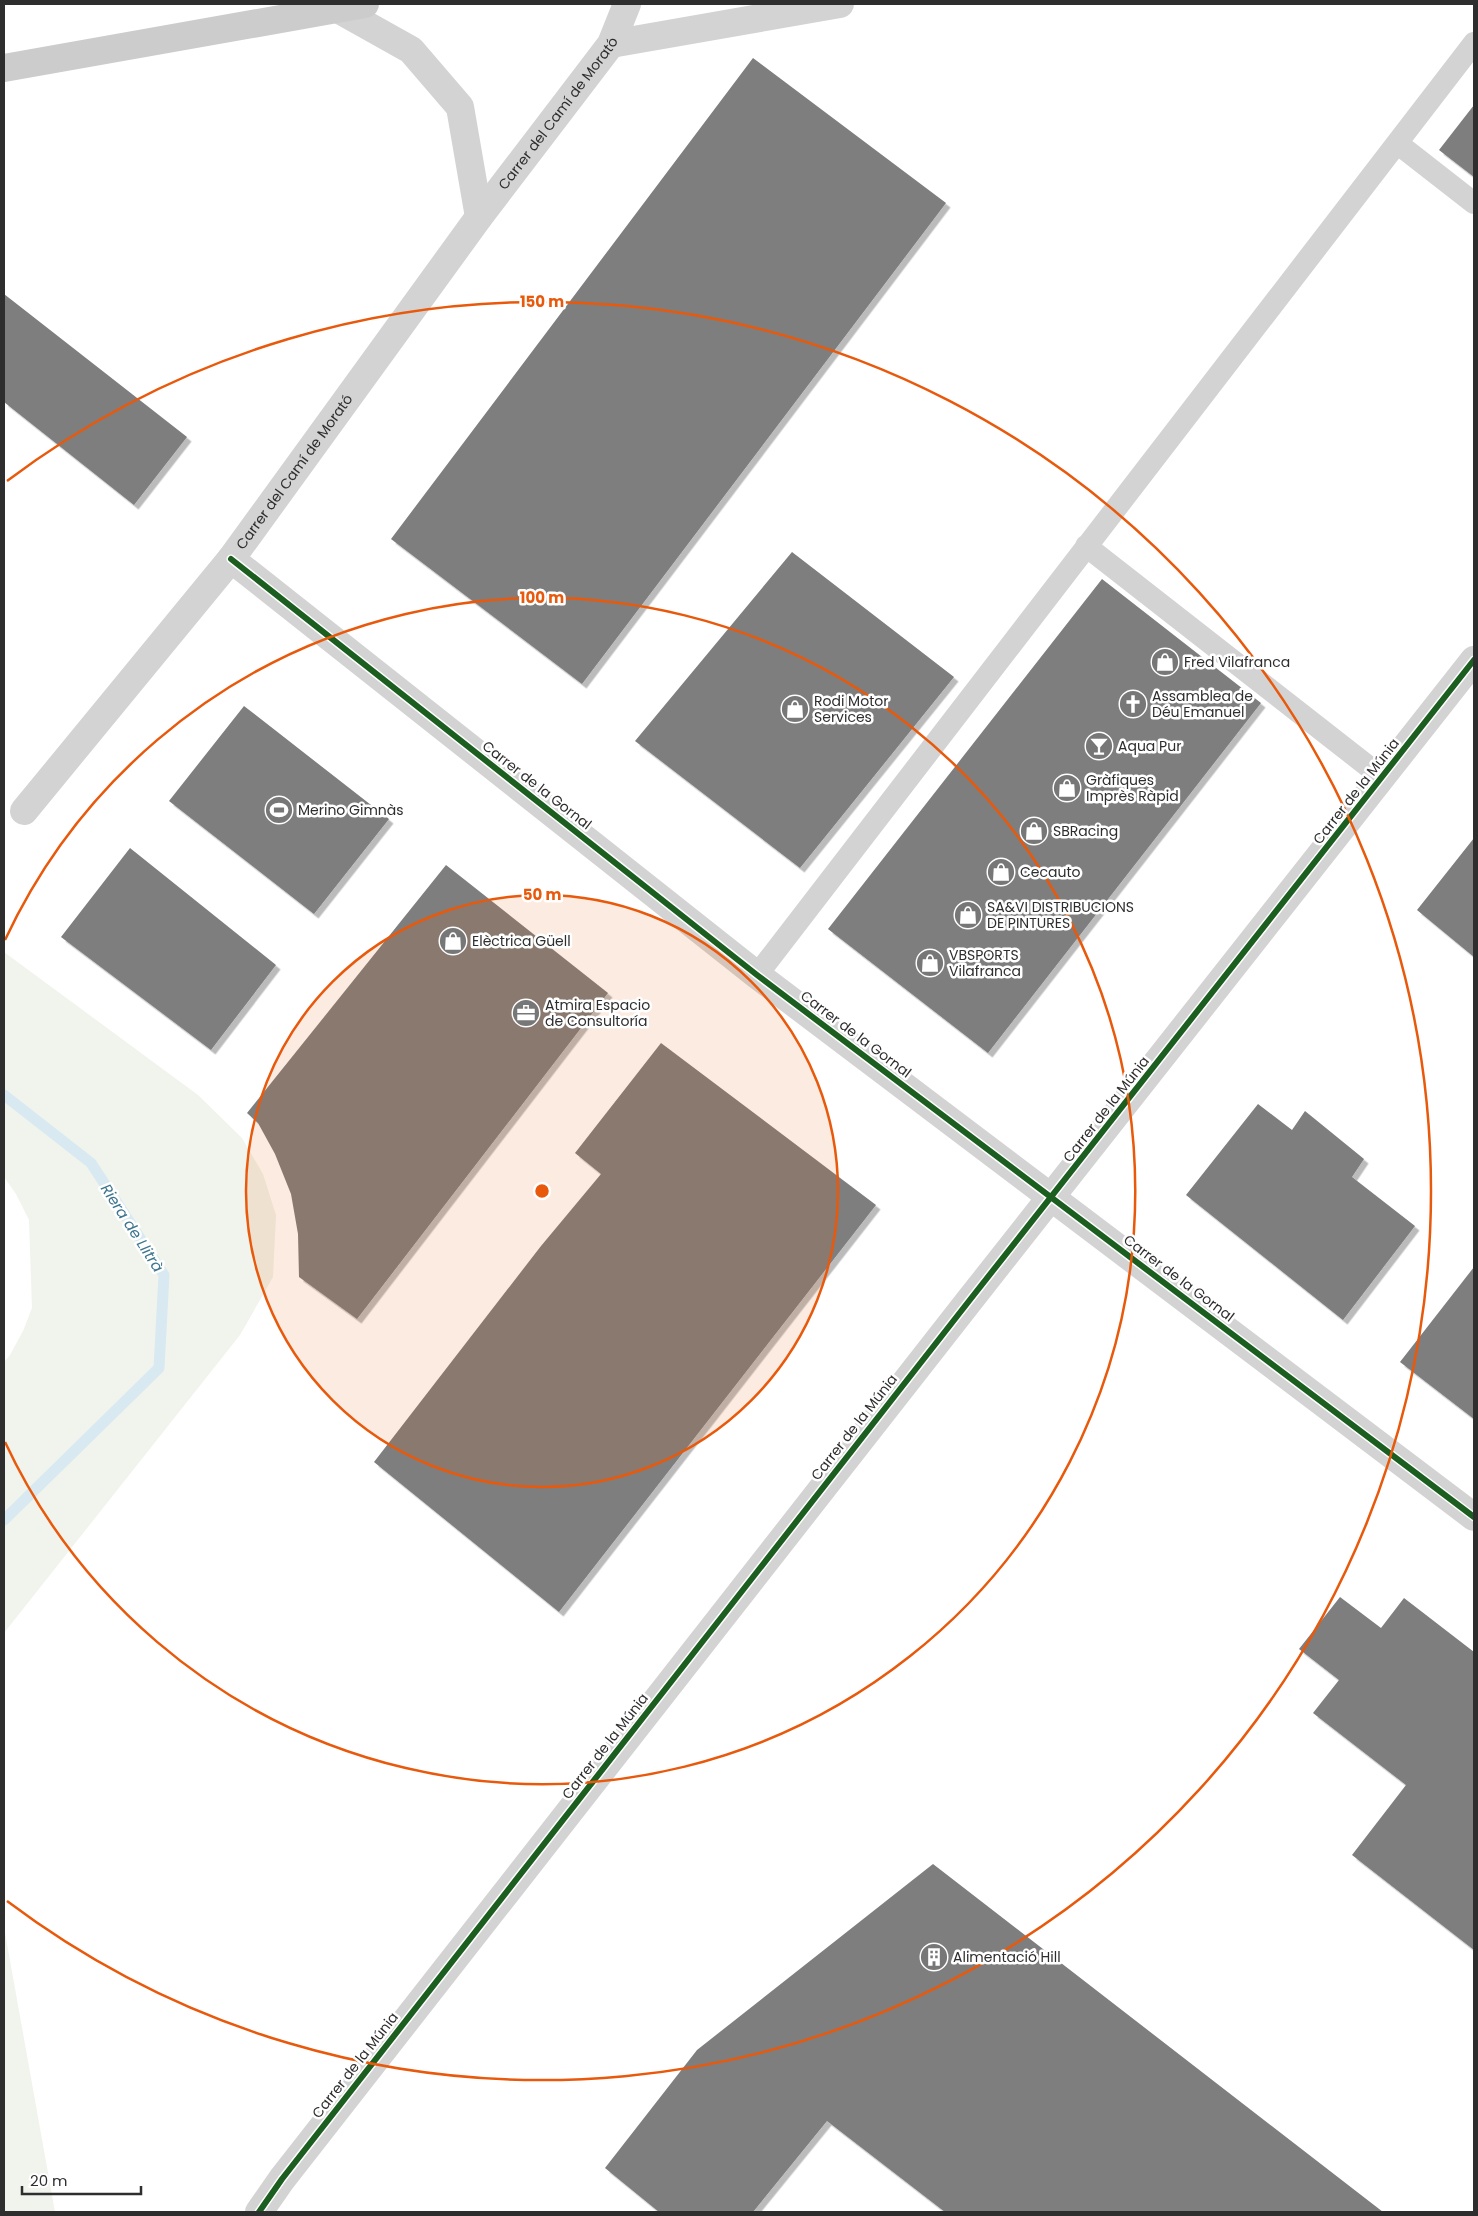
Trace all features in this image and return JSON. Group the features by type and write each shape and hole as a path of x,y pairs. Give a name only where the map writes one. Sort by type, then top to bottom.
{"main road":[{"path":"4,68 365,4"}],"street":[{"name":"Carrer del Camí de Morató","path":"24,810 231,559 479,217 611,44 627,4"},
{"path":"611,44 840,4"},
{"path":"336,8 411,50 460,107 479,217"},
{"name":"Carrer de la Gornal","path":"231,559 757,975 1474,1517"},
{"name":"Carrer de la Múnia","path":"259,2212 282,2179 969,1300 1383,778 1474,660"}],"lane":[{"path":"757,975 1474,43"},
{"path":"1397,144 1474,203"},
{"path":"1086,546 1383,778"}],"shaded area":[{"path":"4,952 198,1095 242,1138 263,1174 276,1215 273,1277 240,1335 4,1633 4,1362 23,1331 32,1308 29,1220 16,1194 4,1177"},
{"path":"4,1927 55,2212 4,2212"}],"building":[{"path":"753,58 946,203 582,684 391,539"},
{"path":"1474,105 1474,177 1439,150"},
{"path":"4,294 187,437 134,505 4,402"},
{"name":"Rodi Motor Services","path":"792,552 954,677 800,868 635,741"},
{"path":"1102,579 1261,703 988,1053 828,929"},
{"name":"Merino Gimnàs","path":"244,706 389,819 314,914 169,801"},
{"path":"1474,838 1474,957 1417,910"},
{"path":"130,848 276,965 211,1050 61,937"},
{"path":"446,865 608,993 357,1319 299,1277 298,1234 291,1194 275,1154 258,1123 247,1113"},
{"path":"661,1043 876,1205 559,1612 374,1462 541,1246 601,1174 575,1153"},
{"path":"1258,1104 1292,1130 1305,1111 1364,1159 1352,1177 1415,1226 1343,1320 1186,1195"},
{"path":"1474,1267 1474,1419 1400,1362"},
{"path":"1340,1597 1381,1628 1404,1598 1474,1652 1474,1950 1352,1855 1406,1785 1313,1713 1339,1680 1299,1649"},
{"name":"Alimentació Hill","path":"933,1864 1383,2212 945,2212 827,2121 753,2212 659,2212 605,2168 697,2050"}],"waterway":[{"name":"Riera de Llitrà","path":"4,1095 91,1163 164,1275 159,1368 4,1520"}],"cycle path":[{"path":"231,559 757,975 1474,1517"},
{"path":"259,2212 282,2179 969,1301 1474,660"}],"place":[{"name":"Fred Vilafranca","path":"1165,662"},
{"name":"Assamblea de Déu Emanuel","path":"1133,704"},
{"name":"Rodi Motor Services","path":"795,709"},
{"name":"Aqua Pur","path":"1099,746"},
{"name":"Gràfiques Imprès Ràpid","path":"1067,788"},
{"name":"Merino Gimnàs","path":"279,810"},
{"name":"SBRacing","path":"1034,831"},
{"name":"Cecauto","path":"1001,872"},
{"name":"SA&VI DISTRIBUCIONS DE PINTURES","path":"968,915"},
{"name":"Elèctrica Güell","path":"453,941"},
{"name":"VBSPORTS Vilafranca","path":"930,963"},
{"name":"Atmira Espacio de Consultoría","path":"526,1013"},
{"name":"Alimentació Hill","path":"934,1957"}]}
